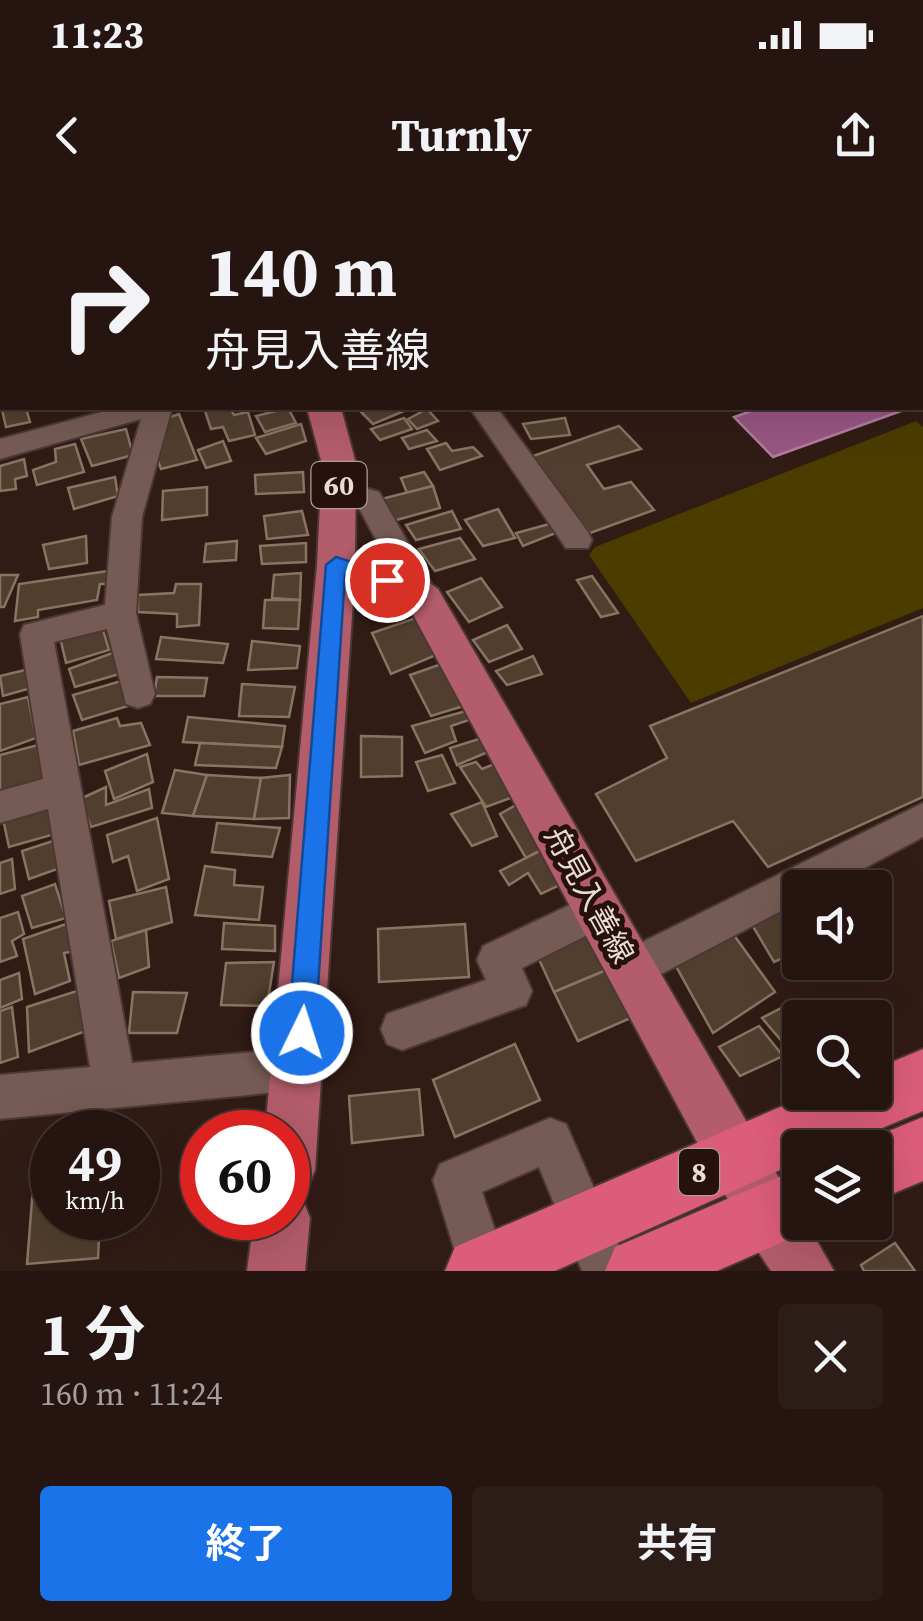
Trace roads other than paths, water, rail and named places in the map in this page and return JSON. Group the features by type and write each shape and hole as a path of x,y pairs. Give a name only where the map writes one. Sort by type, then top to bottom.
{"highway":[{"name":"8","path":"482,1271 736,1156 923,1080"},
{"path":"892,1162 923,1148"},
{"name":"8","path":"638,1271 782,1209"}],"main road":[{"name":"60","path":"295,1110 336,565 339,464 325,410"},
{"path":"336,565 407,587 424,599"},
{"name":"舟見入善線","path":"424,599 736,1156 782,1206"},
{"path":"276,1271 280,1240"},
{"name":"舟見入善線","path":"795,1240 806,1271"}],"street":[{"path":"0,449 141,410"},
{"path":"138,694 120,613 127,518 157,410"},
{"path":"485,410 577,540"},
{"path":"369,499 424,599"},
{"path":"115,1089 36,634 120,613"},
{"path":"0,807 64,790"},
{"path":"630,969 923,820"},
{"path":"402,1029 512,991 498,960 597,910"},
{"path":"0,1097 299,1070"},
{"path":"482,1271 456,1180 550,1140 606,1271"}]}
